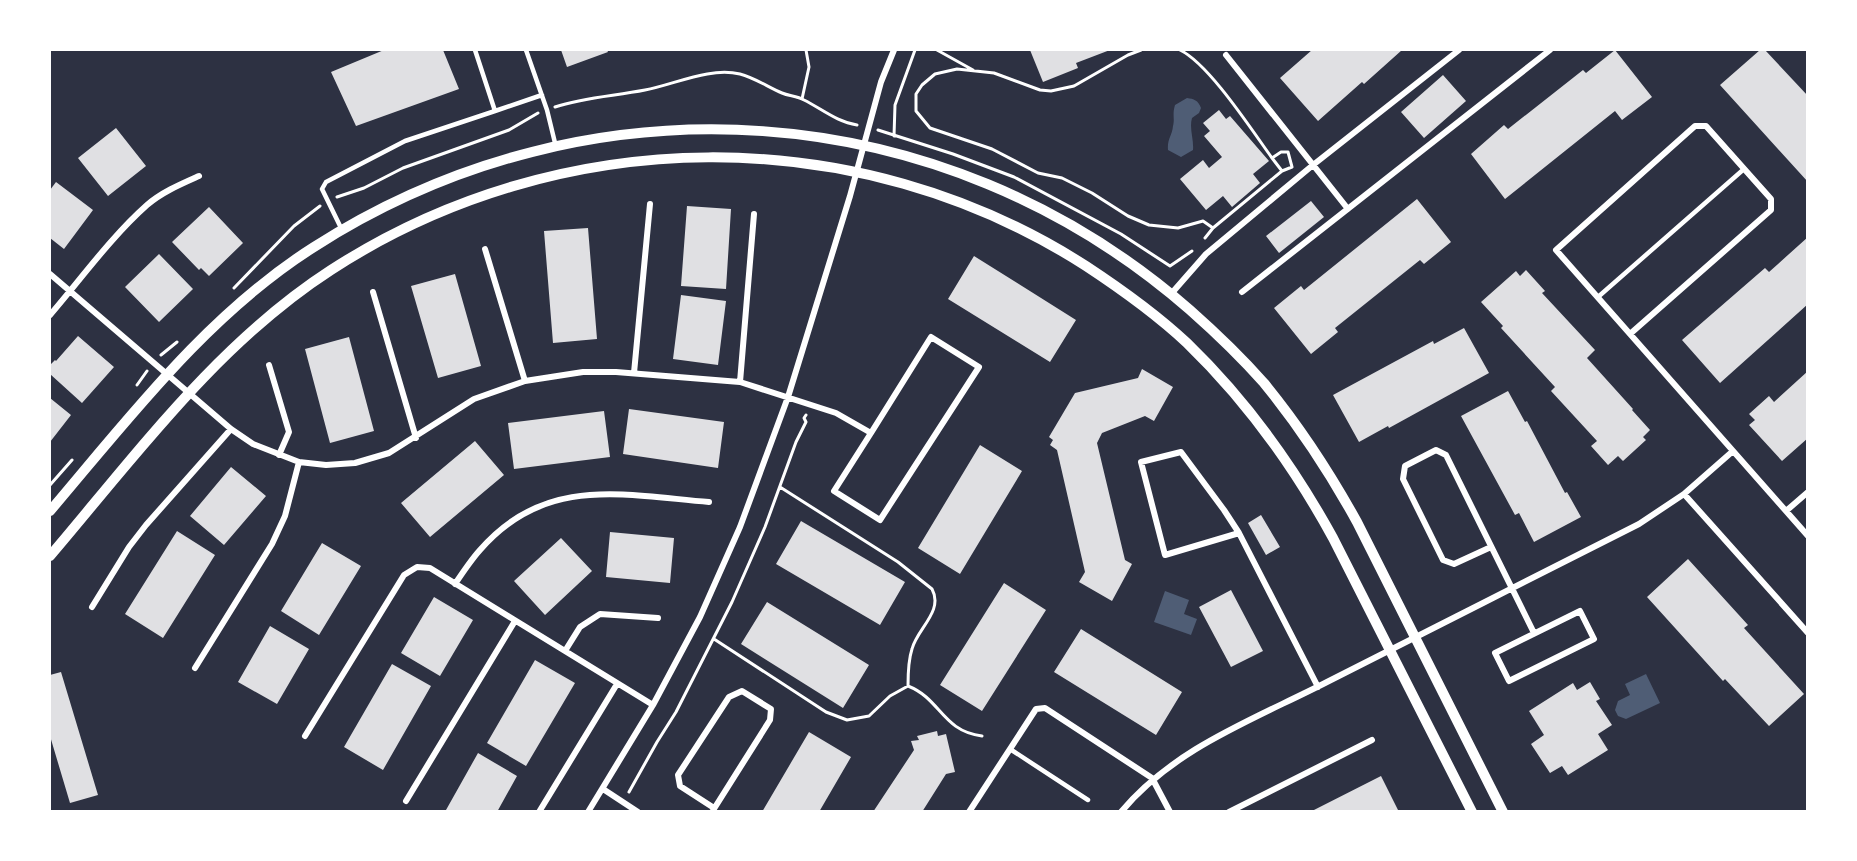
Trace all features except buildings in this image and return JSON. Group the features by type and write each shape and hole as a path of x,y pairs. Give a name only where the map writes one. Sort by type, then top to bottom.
{"street":[{"path":"588,812 653,705 700,617 740,527 788,397 857,172 881,82 894,50"},
{"path":"1171,294 1206,254 1313,165 1460,50"},
{"path":"1242,292 1550,50"},
{"path":"1226,55 1348,209"},
{"path":"1630,334 1771,210 1771,199 1706,126 1695,126 1556,250 1598,297 1630,334 1808,536"},
{"path":"50,512 167,375 207,333 261,285 311,248 416,191 523,153 598,138 655,130 712,129 814,135 865,144 972,178 1027,200 1082,230 1130,262 1171,294 1249,367 1312,446 1357,522 1503,812"},
{"path":"50,556 189,394 231,349 285,302 330,270 371,245 428,217 491,192 538,178 602,165 656,159 714,156 765,158 857,172 950,199 1015,226 1065,253 1113,283 1154,315 1185,342 1244,403 1289,462 1333,538 1472,812"},
{"path":"50,315 115,238 148,204 172,188 199,176"},
{"path":"634,373 650,204"},
{"path":"740,382 754,214"},
{"path":"485,249 525,381"},
{"path":"50,274 231,429 253,444 299,462 326,465 355,463 389,453 416,438 474,399 525,381 583,372 634,373 740,382 836,413 871,433"},
{"path":"373,292 416,438"},
{"path":"931,337 979,367 880,520 834,491 871,433 931,337"},
{"path":"269,365 289,432 279,455"},
{"path":"92,607 146,525 231,429"},
{"path":"1491,547 1454,564 1443,560 1403,479 1404,466 1436,450 1446,455 1534,633"},
{"path":"1121,812 1152,778 1189,753 1276,706 1318,687 1639,524 1684,494 1733,451"},
{"path":"1239,533 1165,555 1141,462 1181,452 1239,533 1318,687"},
{"path":"195,668 272,544 285,516 299,462"},
{"path":"1786,511 1808,492"},
{"path":"455,584 480,549 505,527 536,507 562,498 589,494 618,494 709,502"},
{"path":"1684,494 1808,633"},
{"path":"305,736 404,574 417,567 430,568 653,705"},
{"path":"1580,610 1594,639 1509,681 1495,653 1534,633 1580,610"},
{"path":"565,651 580,627 600,614 658,618"},
{"path":"406,801 515,621"},
{"path":"539,812 617,684"},
{"path":"742,691 771,709 770,720 713,810 680,786 678,775 729,697 742,691"},
{"path":"969,812 1036,709 1045,708 1152,778 1170,812"},
{"path":"1231,811 1372,740"},
{"path":"603,789 638,812"}],"lane":[{"path":"476,50 495,111"},
{"path":"526,50 542,95 556,147"},
{"path":"342,230 322,189 326,182 405,141 542,95"},
{"path":"1598,297 1744,169"},
{"path":"1010,749 1088,800"}],"path":[{"path":"802,99 809,67 806,50"},
{"path":"894,136 895,105 915,50"},
{"path":"937,50 975,71"},
{"path":"1125,50 1128,55"},
{"path":"1141,50 1074,86 1051,91 1040,90 994,74 975,71 957,69 935,74 922,85 916,94 916,111 925,124 939,132 992,149 1038,173 1062,178 1092,193 1128,216 1149,225 1178,228 1203,221 1213,228"},
{"path":"1181,50 1193,57 1221,90 1282,171"},
{"path":"557,106 572,101 667,86 710,73 739,74 802,99 848,124"},
{"path":"338,196 364,188 403,168 509,130 539,113"},
{"path":"1170,266 1199,246 1213,228 1282,171 1292,167 1288,152 1272,158"},
{"path":"233,288 294,226 320,206"},
{"path":"165,350 184,336"},
{"path":"623,802 676,712 714,639 765,527 796,442 806,422 804,418 810,405"},
{"path":"780,487 898,562 932,589 935,595 933,612 912,649 908,686"},
{"path":"714,639 826,712 847,720 870,716 890,696 908,686"},
{"path":"908,686 927,697 956,728 971,735 982,736"}],"water":[{"path":"1187,98 1196,100 1201,108 1199,113 1192,118 1193,150 1181,157 1168,150 1168,146 1174,123 1175,105"},
{"path":"1165,591 1189,600 1184,614 1197,619 1191,635 1154,622"},
{"path":"1646,674 1660,703 1626,719 1618,716 1615,710 1618,701 1630,695 1625,684"}]}
